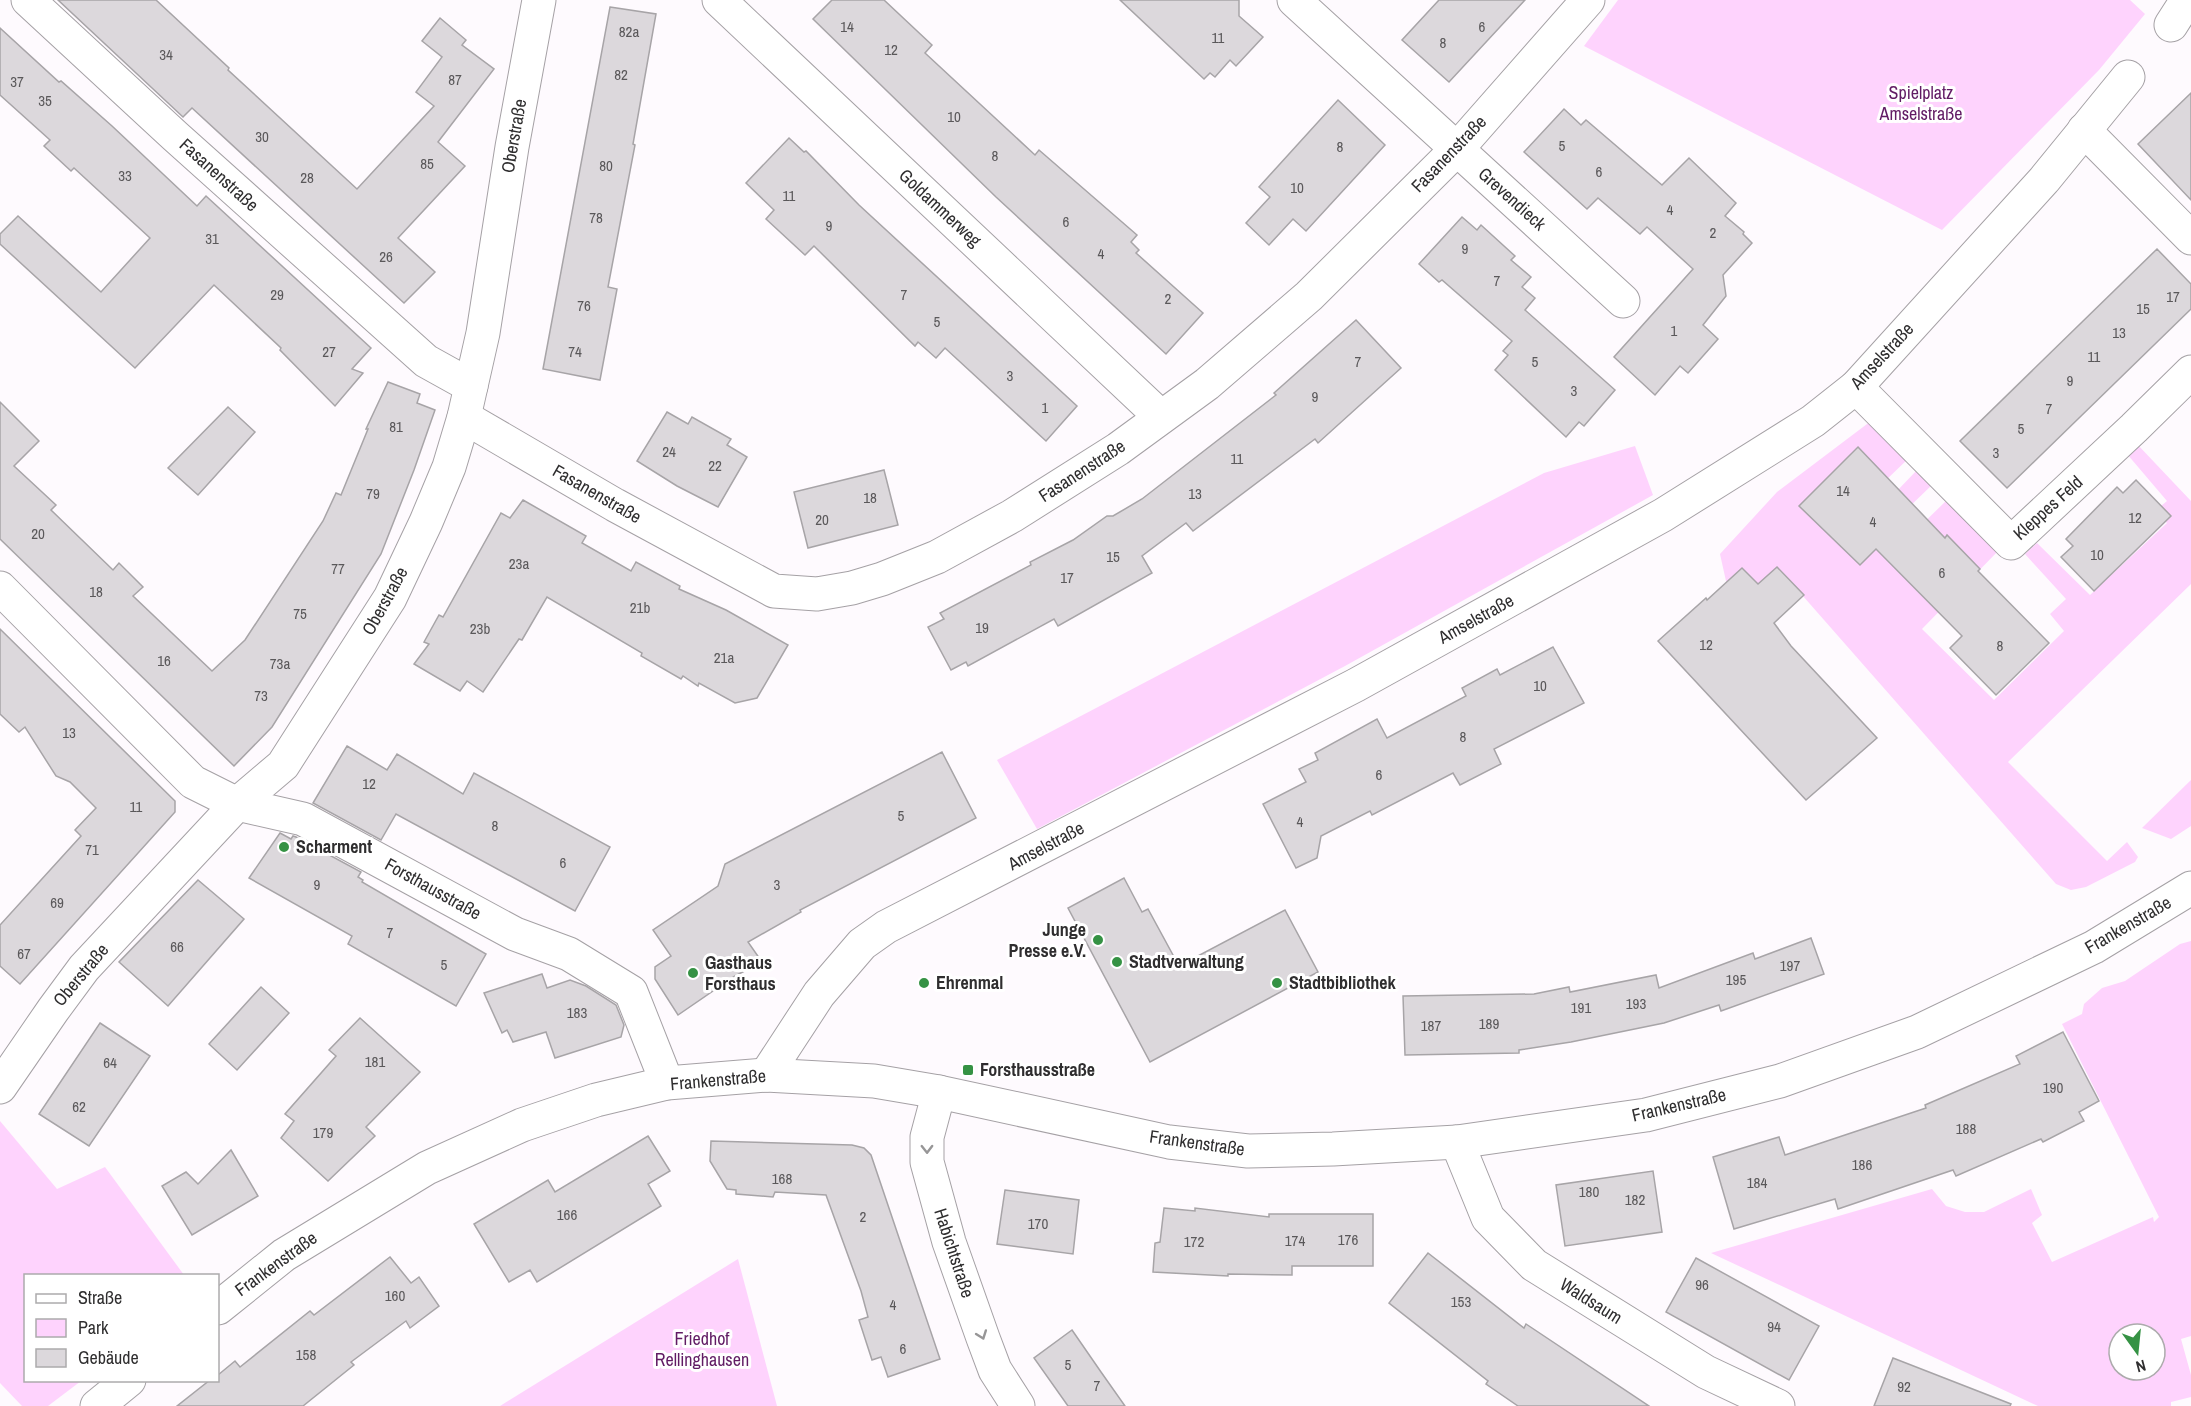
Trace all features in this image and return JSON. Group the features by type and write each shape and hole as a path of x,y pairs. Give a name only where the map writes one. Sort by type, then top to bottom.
{"street":[{"name":"Fasanenstraße","path":"28,0 426,361 467,402 615,505 774,591 817,594 852,588 882,579 937,556 1012,516 1118,449 1207,384 1309,296 1457,149 1588,0"},
{"name":"Oberstraße","path":"0,1087 52,1010 84,968 237,804 283,765 390,598 449,467 467,402 483,333 512,147 539,0"},
{"name":"Goldammerweg","path":"718,0 1161,417"},
{"name":"Grevendieck","path":"1294,0 1623,301"},
{"name":"Amselstraße","path":"766,1075 819,994 862,944 886,927 1356,685 1664,515 1813,421 1856,387 2044,180 2128,78"},
{"path":"2084,130 2191,238"},
{"name":"Kleppes Feld","path":"1856,387 2011,543 2191,372"},
{"name":"Forsthausstraße","path":"0,588 193,782 237,804 303,819 515,934 569,954 631,992 668,1083"},
{"name":"Frankenstraße","path":"219,1307 284,1255 315,1234 427,1168 522,1125 596,1100 668,1083 766,1075 865,1080 939,1092 1169,1142 1248,1151 1457,1142 1646,1115 1780,1081 1917,1032 2094,947 2191,888"},
{"name":"Habichtstraße","path":"939,1092 927,1137 927,1162 949,1242 983,1338 995,1370 1018,1406"},
{"name":"Waldsaum","path":"1457,1142 1488,1218 1534,1265 1706,1372 1778,1406"},
{"path":"97,1406 127,1382"}],"green space":[{"name":"Spielplatz Amselstraße","path":"1618,0 2130,0 2145,14 2099,70 1942,230 1584,46"},
{"path":"1871,421 1910,457 1884,482 1895,493 1919,468 1934,483 1903,513 1905,541 1949,498 2000,549 1922,629 1994,700 2064,631 2050,614 2066,599 2025,554 2037,543 2090,595 2167,523 2155,511 2167,501 2127,454 2137,444 2191,501 2191,584 2008,762 2107,861 2127,842 2138,857 2135,862 2086,887 2071,890 2056,884 1788,579 1745,600 1726,581 1720,554 1777,492"},
{"path":"1635,446 1653,495 1345,666 1037,829 997,760 1544,473"},
{"path":"2191,780 2191,826 2171,839 2142,828"},
{"path":"2191,941 2191,1336 2181,1339 2191,1375 2191,1397 2171,1402 2171,1406 2038,1406 1711,1253 1932,1189 1946,1206 1965,1212 1984,1212 2031,1189 2042,1215 2032,1223 2052,1262 2153,1217 2154,1222 2159,1217 2062,1024 2082,1014 2084,1004 2102,988 2125,981 2180,944"},
{"path":"0,1121 57,1189 105,1167 183,1274 24,1274 24,1382 80,1382 48,1406 22,1406 0,1383"},
{"name":"Friedhof Rellinghausen","path":"738,1259 777,1406 500,1406"}],"building":[{"path":"58,0 156,0 357,189 434,106 416,92 442,57 422,41 440,18 466,40 462,45 494,69 438,142 465,166 398,238 435,272 404,303 192,108 183,117"},
{"path":"832,0 884,0 932,45 925,53 1035,155 1039,150 1137,235 1131,242 1139,250 1136,253 1203,313 1166,354 996,197 813,19"},
{"path":"1120,0 1239,0 1239,16 1263,37 1236,66 1230,60 1215,77 1210,73 1204,79"},
{"path":"1439,0 1525,0 1449,82 1402,40"},
{"path":"610,7 656,14 633,144 635,145 608,287 617,289 600,380 543,369"},
{"path":"0,28 112,126 197,206 206,196 371,348 352,369 363,373 335,406 280,350 281,348 214,285 135,368 0,244 0,234 18,216 101,292 150,238 74,168 71,171 44,146 50,140 0,95"},
{"path":"2191,93 2191,200 2138,144"},
{"path":"1338,100 1385,145 1306,231 1293,219 1269,245 1246,223 1270,197 1259,187"},
{"path":"1564,109 1581,125 1586,120 1662,185 1689,158 1736,203 1725,216 1744,232 1743,234 1752,243 1723,275 1726,296 1703,325 1718,339 1688,373 1680,366 1655,395 1614,357 1693,269 1647,227 1640,234 1598,198 1587,209 1524,152"},
{"path":"789,138 804,152 806,151 859,205 1077,406 1046,441 945,348 936,358 918,342 915,346 814,246 805,255 766,219 774,210 746,183"},
{"path":"1462,217 1477,230 1481,225 1515,256 1511,260 1531,277 1522,287 1535,298 1525,310 1615,390 1584,426 1579,422 1566,437 1495,370 1508,355 1503,351 1512,341 1442,280 1439,282 1419,264"},
{"path":"2157,249 2191,284 2191,309 2007,488 1960,441"},
{"path":"1356,320 1401,368 1318,443 1315,439 1193,531 1186,523 1142,556 1152,573 1058,626 1054,619 968,666 966,662 951,670 928,627 944,619 940,613 1031,565 1030,562 1073,540 1107,516 1113,516 1142,499 1276,395 1274,393"},
{"path":"388,382 420,394 417,403 435,410 381,554 272,727 234,766 0,539 0,402 39,441 14,466 56,505 51,510 113,570 119,563 143,587 133,596 212,671 245,640 323,521 336,493 341,495 368,429 366,429"},
{"path":"228,407 255,432 198,495 168,468"},
{"path":"667,412 688,424 692,417 731,439 727,445 747,457 718,507 677,486 637,461"},
{"path":"1858,447 1945,538 1947,535 1980,569 1978,571 2049,643 1996,695 1950,648 1962,636 1876,549 1860,565 1799,506"},
{"path":"884,470 898,525 808,548 794,492"},
{"path":"2136,480 2171,516 2094,591 2061,557 2073,546 2066,539 2117,487 2123,493"},
{"path":"523,500 586,536 582,543 631,571 636,562 680,586 679,589 726,610 788,645 757,698 735,703 699,683 698,686 683,676 681,679 641,656 642,653 547,597 522,640 519,639 483,692 467,681 460,691 414,664 429,644 424,642 439,615 443,617 501,513 510,518"},
{"path":"1777,567 1804,595 1774,623 1791,646 1877,738 1806,800 1658,641 1742,568 1758,584"},
{"path":"0,629 175,801 175,812 20,984 0,966 0,925 81,836 75,830 96,808 70,782 56,776 25,727 19,732 0,714"},
{"path":"1553,647 1584,703 1494,749 1501,764 1460,785 1453,773 1372,815 1370,811 1321,836 1317,858 1296,868 1263,804 1306,782 1299,769 1318,760 1315,753 1377,719 1387,738 1466,696 1462,688 1497,669 1500,675"},
{"path":"347,746 387,770 397,754 463,794 474,773 610,847 575,911 396,814 381,840 313,803"},
{"path":"942,752 976,818 800,910 801,912 748,942 762,962 735,976 678,1015 655,979 655,967 671,956 653,930 718,886 725,864"},
{"path":"280,833 291,839 293,836 296,837 361,872 358,877 363,880 362,882 486,954 456,1006 348,944 352,936 249,878"},
{"path":"1124,878 1142,912 1148,909 1179,966 1285,910 1318,972 1150,1062 1068,908"},
{"path":"198,880 244,919 168,1006 119,962"},
{"path":"1811,938 1824,974 1721,1011 1719,1005 1664,1023 1519,1050 1519,1053 1405,1055 1403,996 1534,994 1569,987 1570,992 1656,975 1659,988 1753,953 1755,959"},
{"path":"542,974 547,988 570,980 586,986 616,1005 624,1025 621,1037 555,1058 546,1032 513,1042 507,1030 502,1033 484,993"},
{"path":"261,987 289,1013 237,1070 209,1044"},
{"path":"360,1018 420,1072 366,1127 375,1136 328,1181 281,1138 294,1121 285,1114 336,1056 329,1050"},
{"path":"100,1023 150,1056 89,1146 39,1114"},
{"path":"2063,1032 2099,1101 2079,1112 2084,1121 2043,1142 2041,1139 1956,1176 1953,1170 1838,1209 1835,1199 1734,1229 1713,1157 1779,1137 1785,1155 1926,1108 1925,1105 2020,1064 2016,1056"},
{"path":"648,1136 670,1171 648,1184 661,1206 537,1282 530,1270 509,1282 474,1224 548,1180 555,1192"},
{"path":"711,1141 852,1145 864,1148 871,1155 940,1359 888,1377 881,1357 872,1360 859,1320 868,1317 861,1291 826,1195 775,1192 773,1197 736,1194 736,1190 727,1189 710,1161"},
{"path":"231,1150 258,1196 192,1235 162,1186 186,1172 198,1184"},
{"path":"1653,1171 1662,1232 1565,1246 1556,1185"},
{"path":"1005,1190 1079,1200 1073,1254 997,1244"},
{"path":"1164,1208 1195,1211 1195,1208 1269,1217 1269,1214 1373,1214 1373,1266 1292,1266 1292,1275 1228,1274 1228,1276 1153,1272 1155,1243 1160,1242"},
{"path":"1428,1253 1524,1328 1526,1324 1649,1406 1518,1406 1486,1384 1488,1381 1389,1303"},
{"path":"390,1257 411,1283 419,1277 439,1306 410,1328 406,1321 351,1362 354,1365 303,1406 177,1406 207,1382 219,1382 219,1374 235,1361 240,1367 310,1311 314,1315"},
{"path":"1696,1258 1819,1326 1789,1380 1666,1312"},
{"path":"1072,1330 1125,1406 1068,1406 1034,1358"},
{"path":"1893,1358 2011,1404 2010,1406 1874,1406"}],"place":[{"name":"Scharment","path":"284,847"},
{"name":"Junge Presse e.V.","path":"1098,940"},
{"name":"Stadtverwaltung","path":"1117,962"},
{"name":"Gasthaus Forsthaus","path":"693,973"},
{"name":"Ehrenmal","path":"924,983"},
{"name":"Stadtbibliothek","path":"1277,983"},
{"name":"Forsthausstraße","path":"968,1070"}]}
